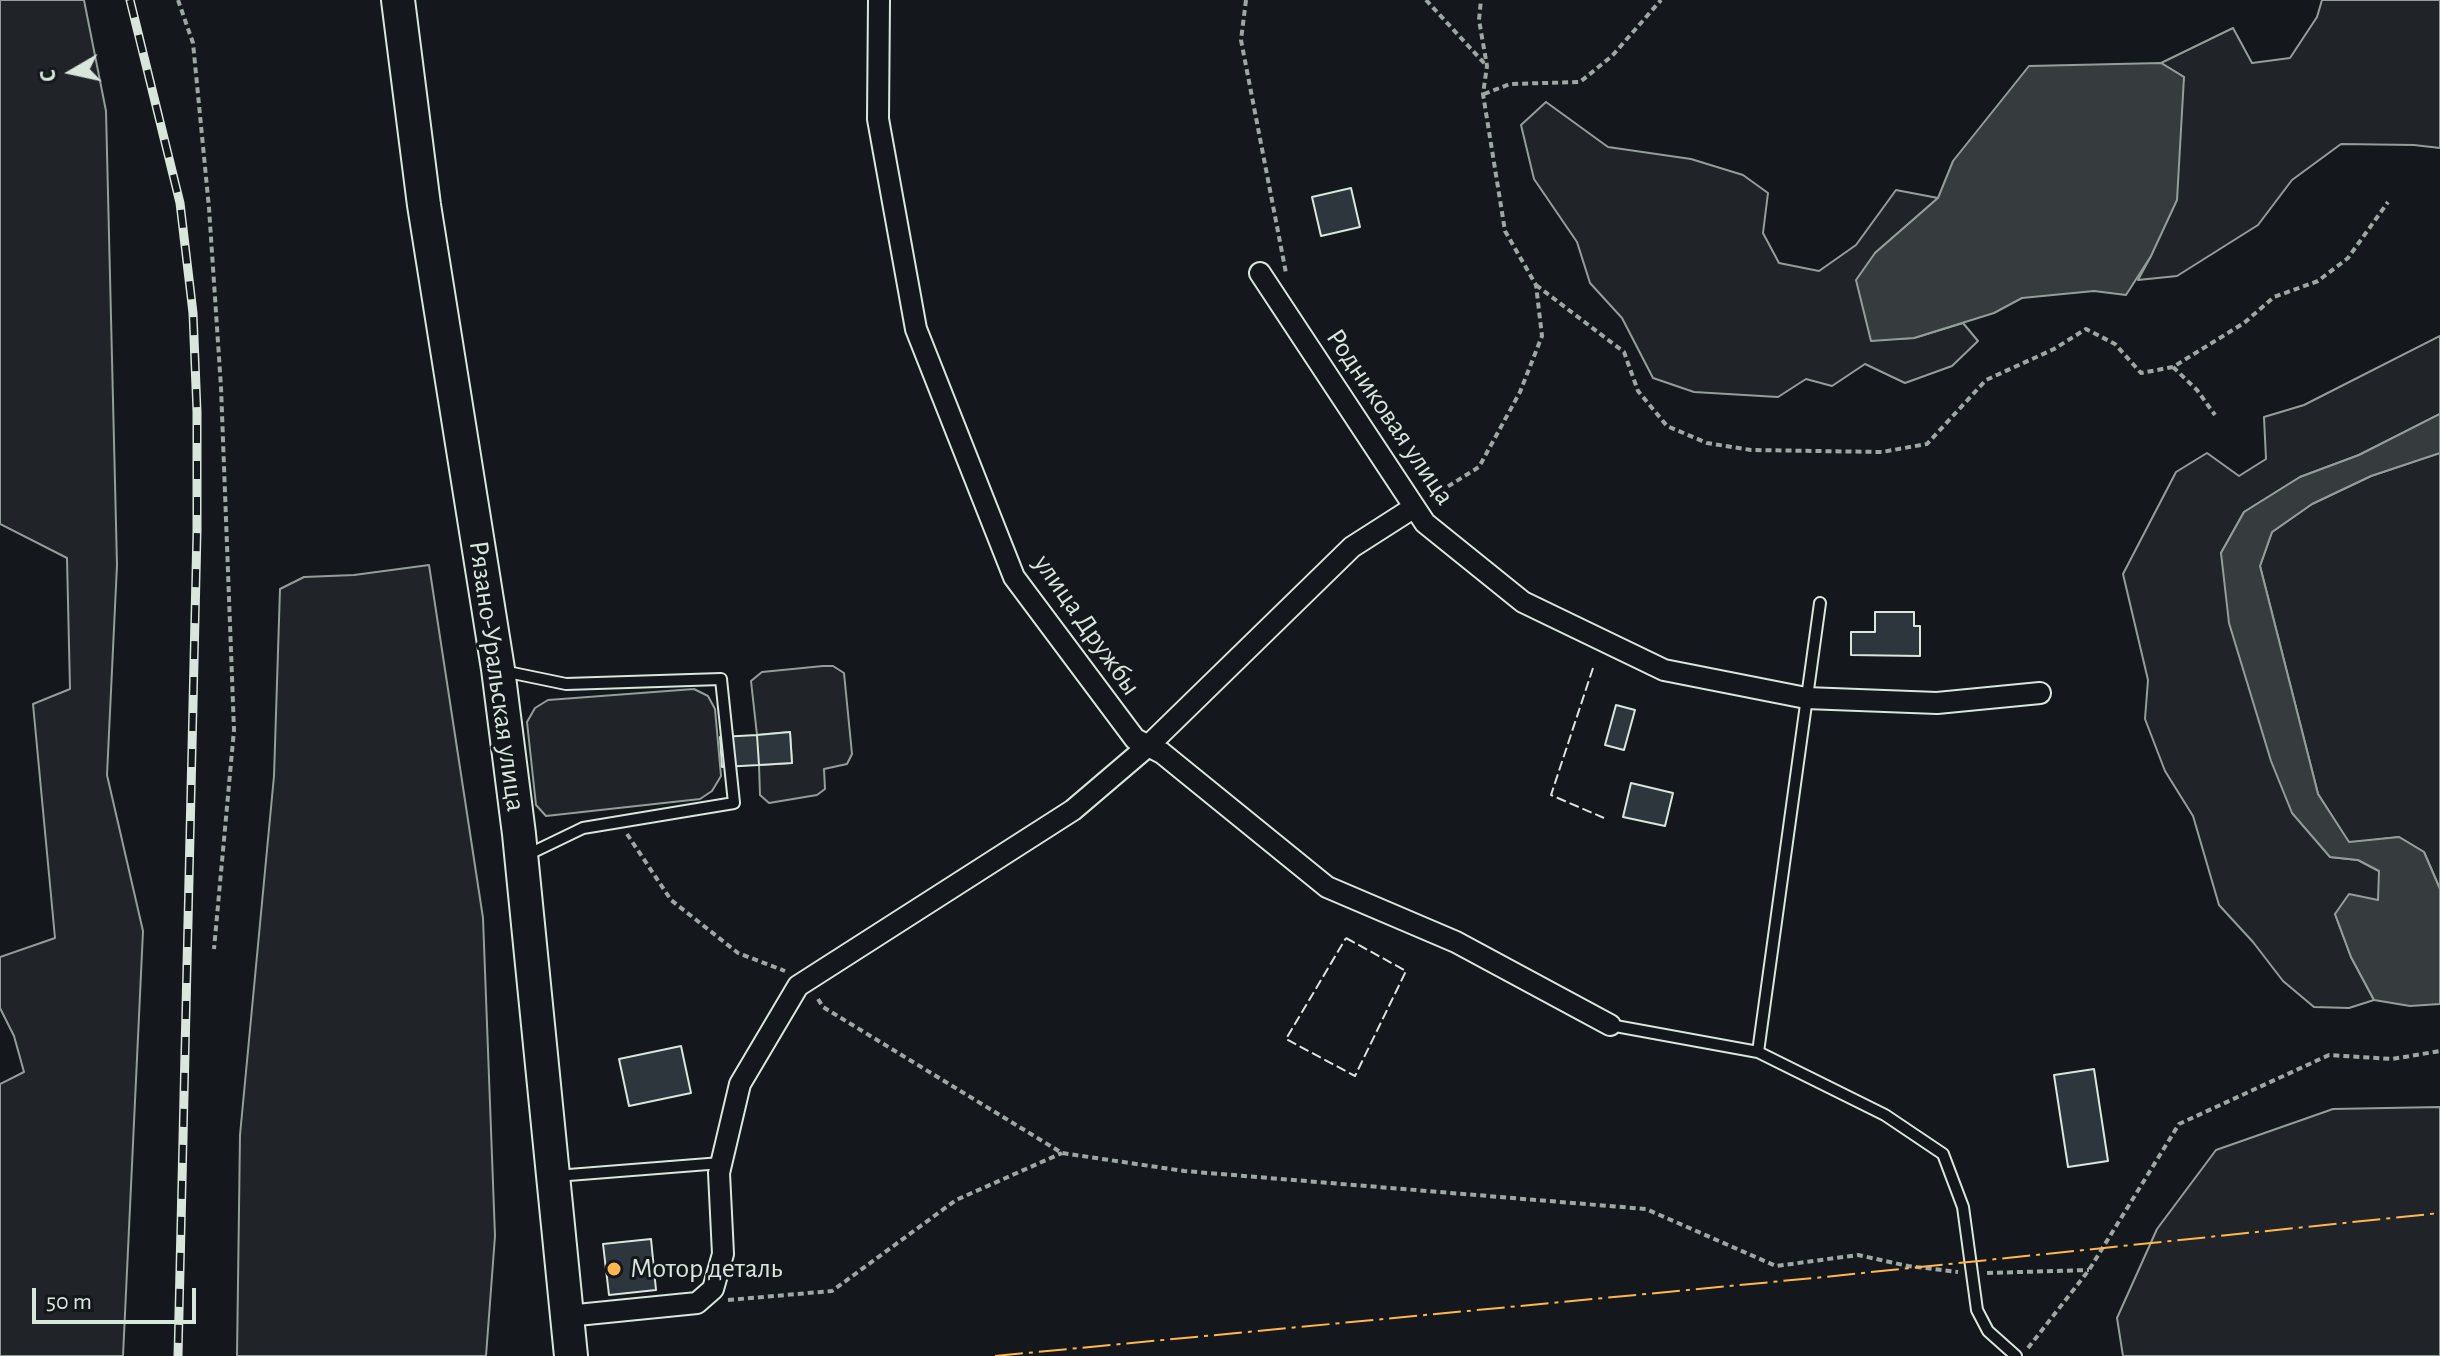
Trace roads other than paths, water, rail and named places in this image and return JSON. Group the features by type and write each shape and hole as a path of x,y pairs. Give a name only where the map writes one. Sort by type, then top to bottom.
{"main road":[{"name":"Рязано-Уральская улица","path":"398,0 424,205 498,669 522,858 571,1356"}],"street":[{"name":"улица Дружбы","path":"879,0 878,119 916,329 1014,577 1135,739 1162,753 1327,887 1456,942 1610,1025"},
{"name":"Родниковая улица","path":"1260,273 1413,508 1425,523 1523,602 1664,670 1806,698 1937,703 2040,693"},
{"path":"567,1316 697,1303 713,1289 723,1254 719,1173 740,1084 798,986 1073,810 1148,746 1352,547 1413,508"}],"lane":[{"path":"1758,1052 1820,603"},
{"path":"498,669 566,684 721,679 734,803 583,828 522,858"},
{"path":"1610,1025 1758,1052 1885,1115 1943,1154 1963,1207 1977,1310 1988,1331 2016,1356"},
{"path":"553,1176 721,1163"}],"railway":[{"path":"130,0 180,203 193,313 197,412 178,1356"}],"place":[{"name":"Мотор деталь","path":"614,1269"}]}
